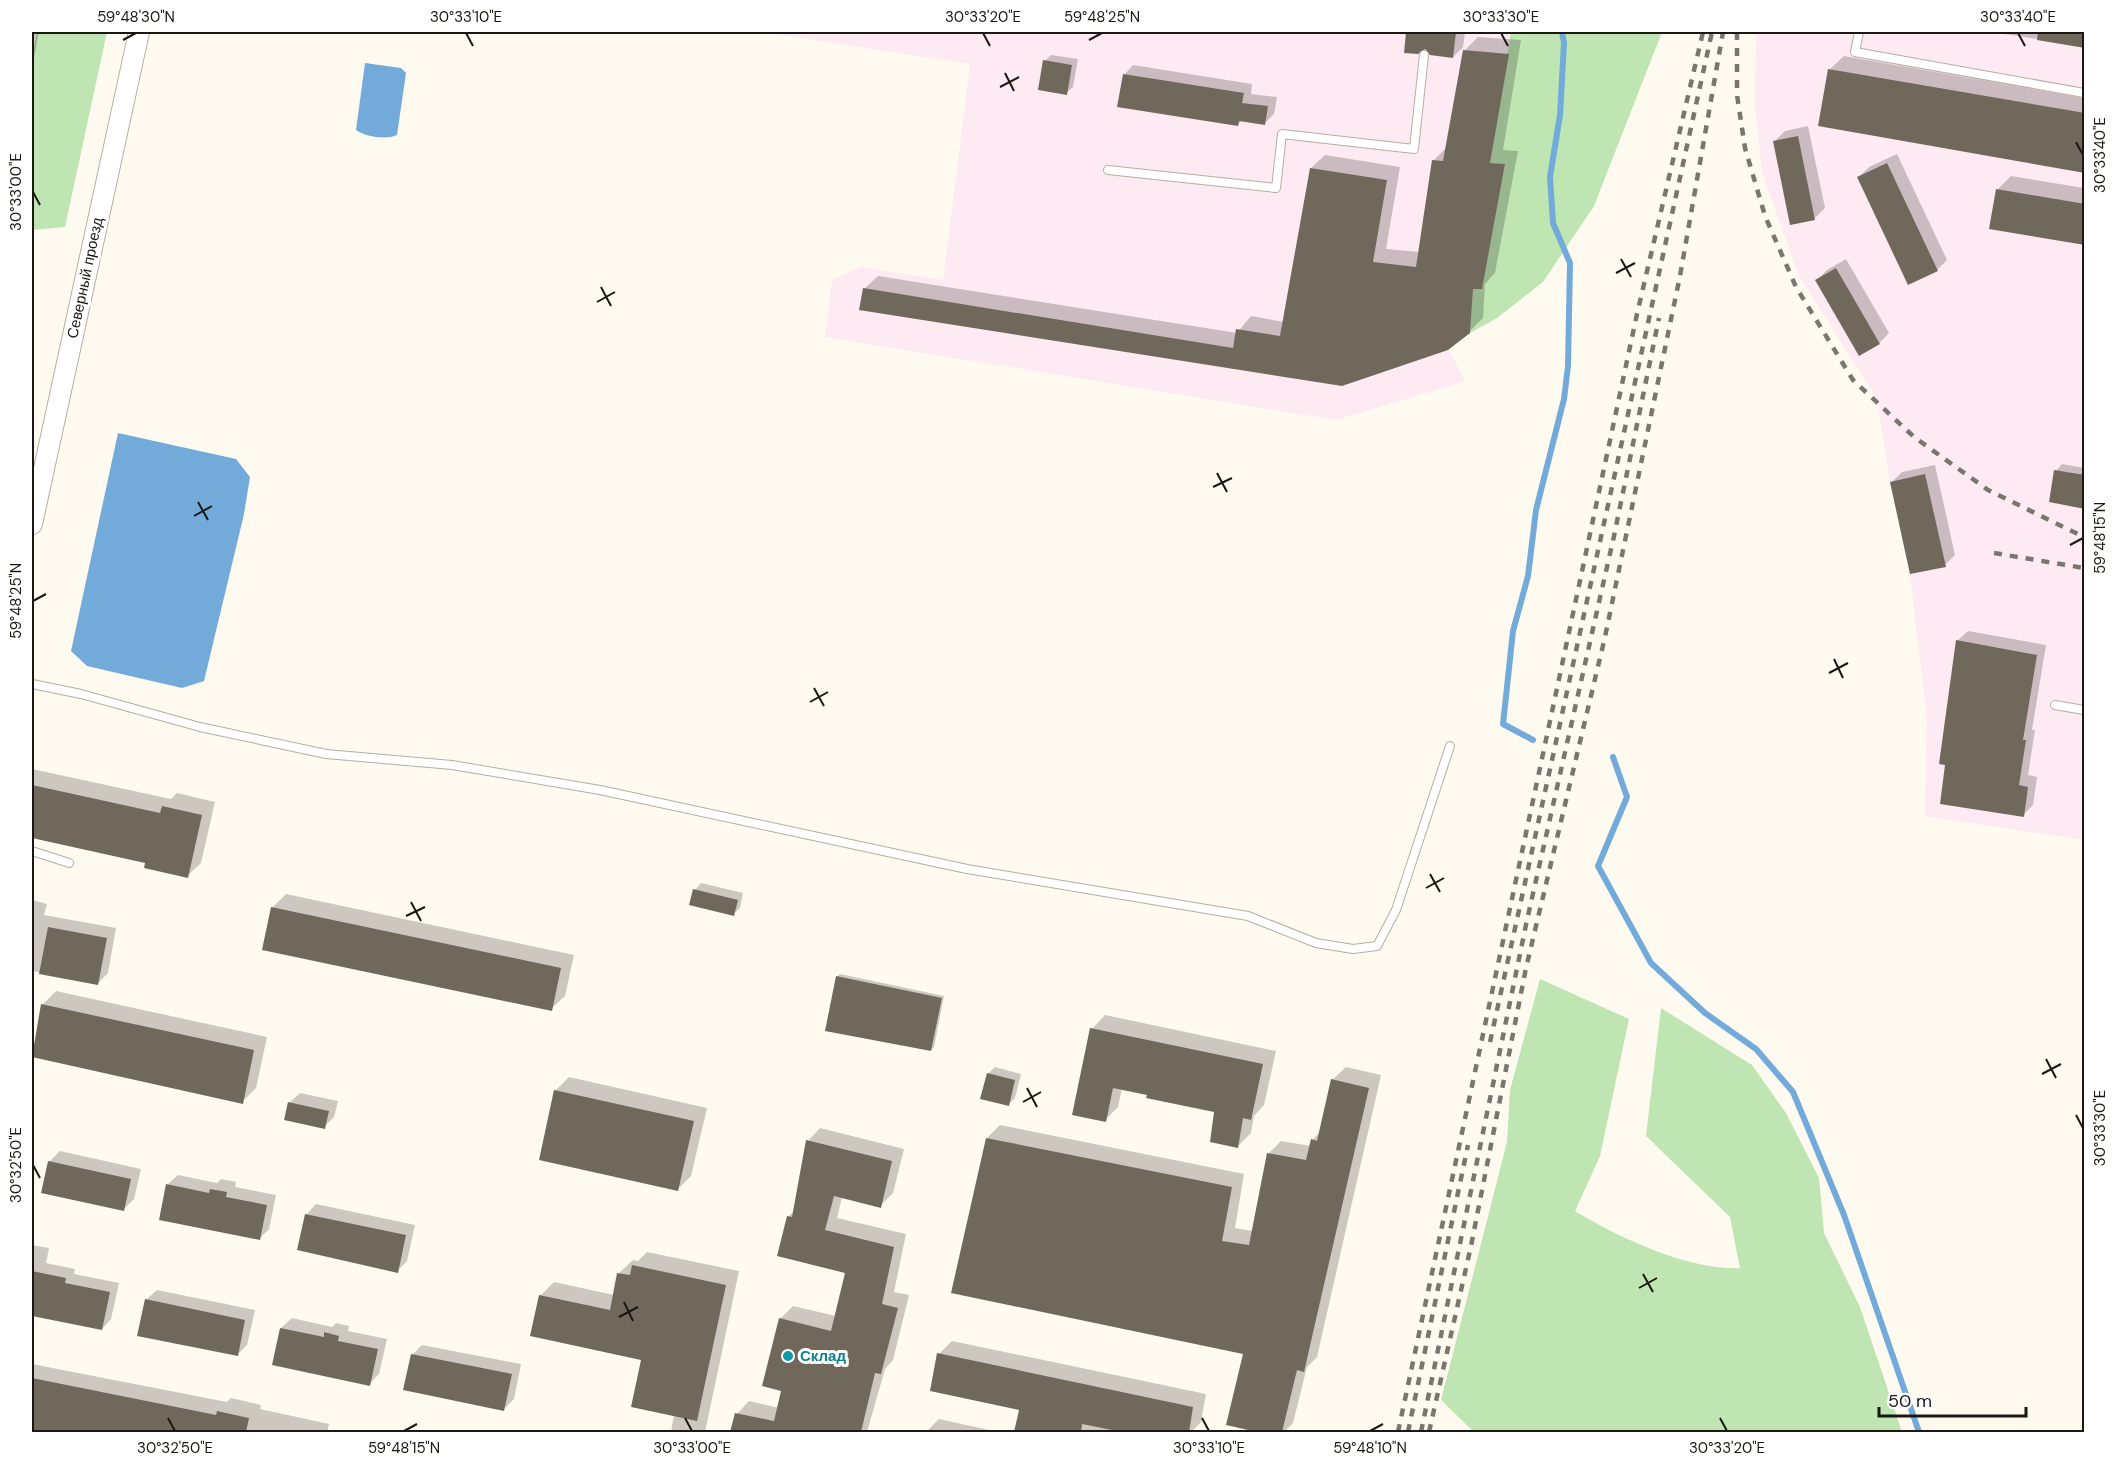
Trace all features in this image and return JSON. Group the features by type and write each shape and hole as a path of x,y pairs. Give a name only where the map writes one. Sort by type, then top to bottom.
{"street":[{"name":"Северный проезд","path":"32,524 139,32"}],"lane":[{"path":"1859,32 1855,52 2085,93"},
{"path":"1108,170 1276,189 1282,134 1414,149 1424,55"},
{"path":"32,684 81,694 200,727 326,754 452,765 600,790 967,870 1248,916 1316,943 1353,950 1377,946 1396,910 1450,746"},
{"path":"2055,705 2085,710"},
{"path":"32,851 69,863"}],"shaded area":[{"path":"762,32 1511,32 1491,163 1505,164 1482,289 1473,289 1470,333 1449,350 1465,381 1337,420 825,337 832,280 861,267 943,280 970,64"},
{"path":"1756,32 2084,32 2084,840 1925,816 1927,719 1910,574 1890,482 1877,399 1798,274 1762,172 1755,105"}],"green space":[{"path":"37,32 107,32 65,227 32,230 32,55"},
{"path":"1511,32 1662,32 1594,206 1543,282 1497,318 1470,333 1473,289 1482,288 1505,164 1490,163"},
{"path":"1540,979 1629,1019 1600,1156 1575,1211 1632,1241 1677,1258 1699,1264 1740,1268 1730,1217 1646,1136 1661,1008 1752,1065 1786,1113 1819,1178 1824,1233 1860,1307 1902,1432 1474,1432 1441,1400 1507,1142 1510,1090"}],"water":[{"path":"365,63 401,68 406,73 397,135 376,137 356,130"},
{"path":"118,433 236,459 250,477 244,514 204,681 182,688 87,666 71,651"}],"building":[{"path":"1406,32 1456,32 1453,58 1430,55 1425,49 1418,54 1404,53"},
{"path":"2038,32 2085,32 2085,48 2037,40"},
{"path":"1463,50 1509,54 1490,163 1505,164 1482,289 1473,289 1470,333 1448,350 1342,386 859,310 863,288 1233,348 1236,329 1280,336 1310,168 1387,180 1373,262 1416,267 1432,160 1443,161"},
{"path":"1043,60 1072,65 1067,95 1038,90"},
{"path":"1828,69 2085,113 2085,173 1818,126"},
{"path":"1123,74 1244,93 1242,103 1268,106 1265,125 1239,121 1238,126 1117,107"},
{"path":"1798,136 1815,220 1790,225 1773,141"},
{"path":"1887,163 1938,271 1908,285 1857,177"},
{"path":"1996,189 2085,204 2085,245 1989,229"},
{"path":"1836,268 1880,344 1859,356 1815,280"},
{"path":"2054,470 2085,475 2085,509 2049,502"},
{"path":"1925,474 1946,567 1910,574 1890,482"},
{"path":"1956,640 2037,655 2023,740 2026,740 2019,785 2028,787 2024,817 1940,804 1945,765 1939,764"},
{"path":"32,785 160,813 162,806 202,815 188,878 144,868 145,863 32,838"},
{"path":"693,889 738,900 734,916 689,905"},
{"path":"271,907 561,968 552,1011 262,950"},
{"path":"48,927 107,938 98,985 39,974"},
{"path":"836,976 942,998 931,1051 825,1031"},
{"path":"41,1004 254,1050 243,1104 32,1057"},
{"path":"1090,1028 1263,1064 1251,1120 1243,1118 1238,1148 1210,1142 1214,1112 1146,1098 1147,1095 1113,1088 1106,1122 1072,1115"},
{"path":"987,1073 1015,1080 1009,1106 980,1099"},
{"path":"1331,1079 1369,1088 1304,1372 1297,1370 1282,1432 1257,1432 1226,1425 1243,1354 951,1293 986,1138 1232,1187 1222,1241 1249,1245 1267,1153 1306,1160 1311,1139 1317,1141"},
{"path":"554,1090 694,1121 678,1191 539,1160"},
{"path":"288,1102 329,1111 325,1129 284,1120"},
{"path":"806,1140 892,1161 881,1208 834,1196 825,1230 894,1247 882,1304 898,1308 881,1374 875,1373 861,1432 730,1432 735,1413 774,1421 781,1391 762,1386 779,1318 831,1331 845,1273 777,1256 787,1216 792,1217"},
{"path":"48,1161 131,1179 124,1211 41,1193"},
{"path":"166,1184 209,1193 210,1189 227,1192 226,1197 267,1205 260,1240 159,1220"},
{"path":"305,1214 406,1235 398,1273 297,1250"},
{"path":"632,1265 726,1285 697,1421 631,1407 641,1360 530,1336 539,1295 610,1310 617,1273 630,1275"},
{"path":"32,1271 66,1278 65,1283 110,1292 102,1330 32,1316"},
{"path":"145,1299 245,1320 238,1356 137,1336"},
{"path":"280,1328 324,1337 324,1332 339,1336 338,1341 378,1349 370,1386 272,1365"},
{"path":"937,1353 1193,1407 1189,1432 1122,1432 1082,1424 1081,1432 1014,1432 1019,1410 930,1391"},
{"path":"411,1354 512,1374 504,1411 403,1390"},
{"path":"32,1378 216,1415 217,1411 249,1418 246,1432 32,1432"}],"waterway":[{"path":"1533,740 1503,724 1513,631 1528,576 1536,510 1564,399 1568,366 1570,263 1553,223 1550,177 1560,115 1564,43 1562,32"},
{"path":"1613,757 1627,797 1598,866 1651,963 1705,1013 1756,1049 1793,1092 1844,1215 1919,1432"}],"railway":[{"path":"1398,1432 1637,314 1703,32"},
{"path":"1490,1042 1712,32"},
{"path":"1429,1432 1471,1246 1526,968 1605,637 1680,276 1723,32"},
{"path":"1737,32 1737,95 1745,148 1765,216 1796,287 1853,380 1914,437 1988,490 2084,537"},
{"path":"1421,1432 1527,920 1614,536 1659,318"},
{"path":"1994,553 2084,568"},
{"path":"1408,1432 1468,1145"}],"place":[{"name":"Склад","path":"788,1356"}]}
